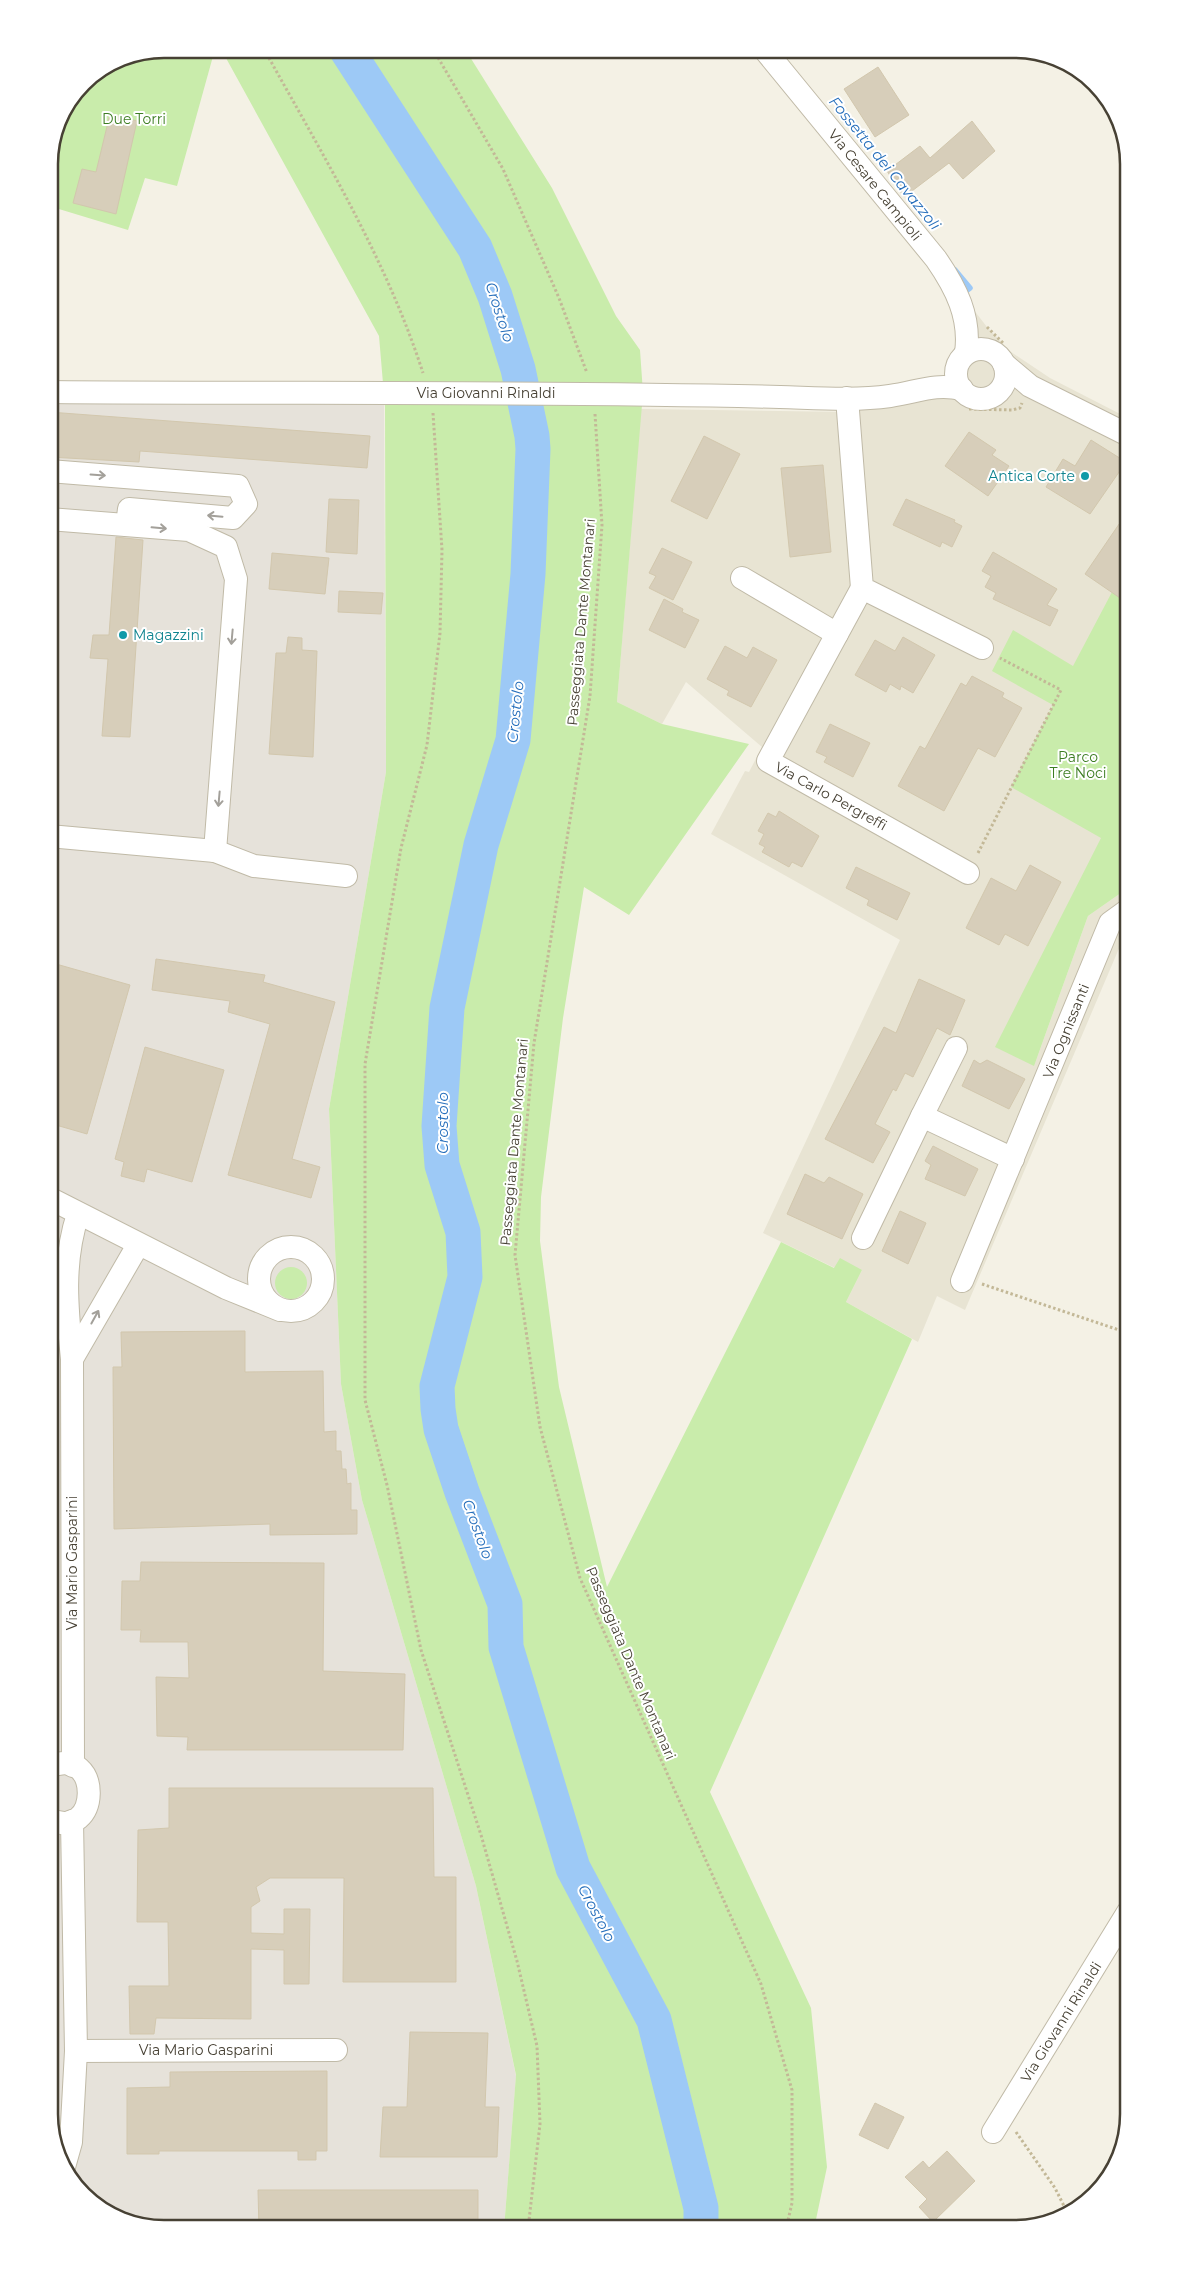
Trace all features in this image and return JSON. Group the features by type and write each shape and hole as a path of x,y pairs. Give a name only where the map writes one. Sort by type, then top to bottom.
{"street":[{"name":"Via Cesare Campioli","path":"771,58 936,259 955,287 976,326 964,356"},
{"path":"976,326 1030,386 1056,401 1093,416 1120,431"},
{"path":"922,388 943,378 964,356 975,350 1001,354"},
{"path":"996,394 1005,380 1001,354"},
{"path":"962,389 957,374 964,356"},
{"path":"922,388 945,386 962,389 968,394 982,398 996,394 1025,395 1056,401"},
{"name":"Via Giovanni Rinaldi","path":"58,392 592,393 847,398 891,396 922,388"},
{"path":"847,398 862,588 982,648"},
{"path":"58,472 238,486 246,504 233,518 129,509 127,525"},
{"path":"58,520 189,530 226,547 236,579 215,851"},
{"path":"742,578 838,634"},
{"name":"Via Carlo Pergreffi","path":"862,588 768,762 968,873"},
{"path":"58,837 215,851 254,866 346,876"},
{"name":"Via Ognissanti","path":"970,1281 1013,1159 1110,923 1120,916"},
{"path":"863,1238 956,1048"},
{"path":"922,1116 1013,1159"},
{"path":"58,1203 226,1288 280,1310 291,1312 302,1310 312,1305 319,1297 323,1287 324,1275 321,1265 306,1250 295,1246 284,1247 265,1259 260,1269 259,1279 264,1298 280,1310"},
{"name":"Via Mario Gasparini","path":"73,1766 72,1359 66,1300 70,1240 78,1214"},
{"name":"Via Mario Gasparini","path":"72,1359 138,1244"},
{"path":"226,1288 245,1282 260,1269"},
{"path":"58,1765 73,1766 81,1772 90,1789 87,1808 80,1816 72,1821 58,1822"},
{"path":"67,2156 70,2142 76,2051 72,1821"},
{"name":"Via Giovanni Rinaldi","path":"999,2124 1120,1925"},
{"name":"Via Mario Gasparini","path":"76,2051 336,2050"}],"path":[{"path":"269,58 374,249 409,328 429,393 442,550 440,633 427,745 401,848 365,1064 365,1400 387,1484 421,1650 481,1835 517,1961 537,2046 540,2124 529,2220"},
{"name":"Passeggiata Dante Montanari","path":"438,58 503,169 559,298 591,382 602,525 590,696 534,1043 515,1255 540,1427 580,1578 761,1984 792,2090 792,2203 788,2220"},
{"path":"976,326 1001,354"},
{"path":"978,853 1061,690 982,648"},
{"path":"970,1281 1120,1330"},
{"path":"999,2124 1055,2188 1064,2207"}],"shaded area":[{"path":"760,58 779,58 987,327 1011,352 1050,378 1120,414 1120,811 1034,1066 1088,916 1120,894 1120,946 965,1310 937,1296 918,1342 846,1302 862,1270 835,1268 763,1233 900,940 711,834 745,771 749,772 762,747 686,682 662,724 617,702 641,409 847,412 943,378 958,366 965,351 955,293"},
{"path":"58,392 384,393 386,772 329,1109 341,1384 362,1500 476,1886 516,2076 505,2220 157,2220 143,2218 117,2210 99,2199 79,2179 63,2148 58,2121"}],"green space":[{"name":"Due Torri","path":"150,58 213,58 177,186 145,178 128,230 58,209 58,157 61,136 68,117 75,105 94,84 105,75 130,63"},
{"path":"226,58 471,58 552,188 616,316 640,350 643,393 617,702 662,724 749,744 629,915 584,887 563,1018 541,1197 540,1241 559,1387 607,1587 781,1242 834,1268 840,1258 862,1270 846,1302 912,1339 710,1792 811,2008 827,2167 816,2220 505,2220 516,2075 476,1886 362,1500 341,1384 329,1109 386,772 385,407 379,336"},
{"name":"Parco Tre Noci","path":"1112,592 1120,598 1120,894 1088,916 1034,1066 995,1047 1101,838 1011,787 1053,705 992,671 1013,630 1073,666"},
{"path":"291,1267 297,1268 302,1272 306,1277 306,1289 302,1294 297,1298 291,1299 285,1298 280,1294 276,1289 275,1283 276,1277 280,1272 285,1268"}],"building":[{"path":"878,67 909,115 875,137 844,89"},
{"path":"110,114 137,121 116,214 73,203 82,169 96,172"},
{"path":"972,121 995,151 963,179 949,163 904,197 887,171 920,146 930,158"},
{"path":"58,413 370,436 367,468 140,451 139,462 58,458"},
{"path":"969,432 996,450 992,455 1009,466 988,496 945,466"},
{"path":"704,436 740,454 707,519 671,501"},
{"name":"Antica Corte","path":"1091,440 1120,458 1120,471 1090,514 1046,487 1063,459 1075,466"},
{"path":"823,465 831,552 790,557 781,468"},
{"path":"329,499 359,500 357,554 326,552"},
{"path":"906,499 955,520 954,522 962,526 952,547 942,542 940,547 893,525"},
{"path":"1120,523 1120,598 1085,574"},
{"name":"Magazzini","path":"116,537 143,540 130,737 102,736 108,659 90,658 93,635 109,635"},
{"path":"662,548 692,562 673,600 649,588 656,576 649,573"},
{"path":"993,552 1057,589 1047,605 1058,610 1050,626 993,599 996,593 985,587 991,576 982,571"},
{"path":"272,553 329,558 325,594 269,589"},
{"path":"339,591 383,593 381,614 338,612"},
{"path":"664,599 683,609 682,612 699,620 685,648 649,630"},
{"path":"288,637 302,638 302,650 317,651 313,757 269,754 276,653 286,653"},
{"path":"903,637 935,655 913,693 901,686 900,690 890,684 886,692 855,675 875,640 895,651"},
{"path":"725,646 747,658 753,647 777,660 751,707 727,695 729,691 707,679"},
{"path":"972,676 1004,693 1002,697 1022,708 995,757 978,748 944,811 898,786 920,746 925,749 961,683 966,686"},
{"path":"830,724 870,743 853,777 824,762 827,757 816,752"},
{"path":"779,811 819,836 802,867 792,862 789,867 762,852 765,847 759,844 764,834 758,831 768,813 776,817"},
{"path":"1030,865 1061,882 1028,946 1005,934 999,945 966,928 991,878 1016,891"},
{"path":"856,867 910,893 897,920 867,905 869,900 846,888"},
{"path":"156,959 265,975 263,982 335,1002 292,1159 320,1167 311,1198 228,1175 270,1024 228,1012 230,1001 152,990"},
{"path":"58,965 130,985 87,1134 58,1126"},
{"path":"919,979 965,1000 950,1035 937,1028 913,1077 905,1073 896,1091 893,1089 875,1124 890,1132 873,1163 825,1139 884,1027 896,1033"},
{"path":"145,1047 224,1070 192,1182 147,1169 144,1182 121,1176 124,1162 115,1159"},
{"path":"974,1060 980,1064 987,1060 1025,1079 1009,1109 962,1086"},
{"path":"933,1146 978,1169 965,1196 925,1179 931,1165 925,1161"},
{"path":"805,1174 824,1183 829,1177 863,1194 842,1239 787,1214"},
{"path":"900,1211 926,1223 908,1264 882,1251"},
{"path":"245,1331 245,1372 323,1371 324,1432 336,1431 336,1451 341,1451 342,1469 346,1469 347,1484 351,1483 351,1510 357,1510 357,1534 270,1535 270,1524 114,1529 113,1367 122,1367 121,1332"},
{"path":"141,1562 324,1563 323,1671 405,1674 403,1750 187,1750 188,1737 157,1736 156,1677 189,1678 188,1642 140,1642 141,1630 121,1630 122,1581 140,1581"},
{"path":"169,1788 433,1788 434,1877 456,1877 456,1982 343,1982 344,1878 270,1878 256,1887 260,1901 251,1907 251,1933 284,1934 284,1909 310,1909 309,1984 284,1984 284,1950 251,1949 251,2019 156,2018 154,2034 130,2034 129,1986 169,1986 168,1922 137,1922 138,1830 169,1828"},
{"path":"410,2032 488,2033 485,2107 499,2107 497,2157 380,2157 383,2107 407,2107"},
{"path":"327,2071 327,2151 316,2151 316,2160 298,2160 298,2151 159,2151 159,2154 127,2154 127,2088 170,2087 170,2072"},
{"path":"875,2103 904,2117 888,2149 859,2135"},
{"path":"947,2151 975,2181 935,2220 931,2220 919,2207 927,2199 905,2177 923,2161 929,2168"},
{"path":"258,2190 478,2190 478,2220 259,2220"}],"waterway":[{"name":"Crostolo","path":"352,58 475,248 495,296 518,369 533,449 528,574 513,740 481,845 447,1008 439,1126 442,1165 463,1232 465,1277 437,1386 441,1429 462,1492 505,1604 506,1647 573,1868 654,2020 701,2208 701,2220"},
{"name":"Fossetta dei Cavazzoli","path":"955,270 970,288 966,291"}],"place":[{"name":"Antica Corte","path":"1085,476"},
{"name":"Magazzini","path":"123,635"}]}
